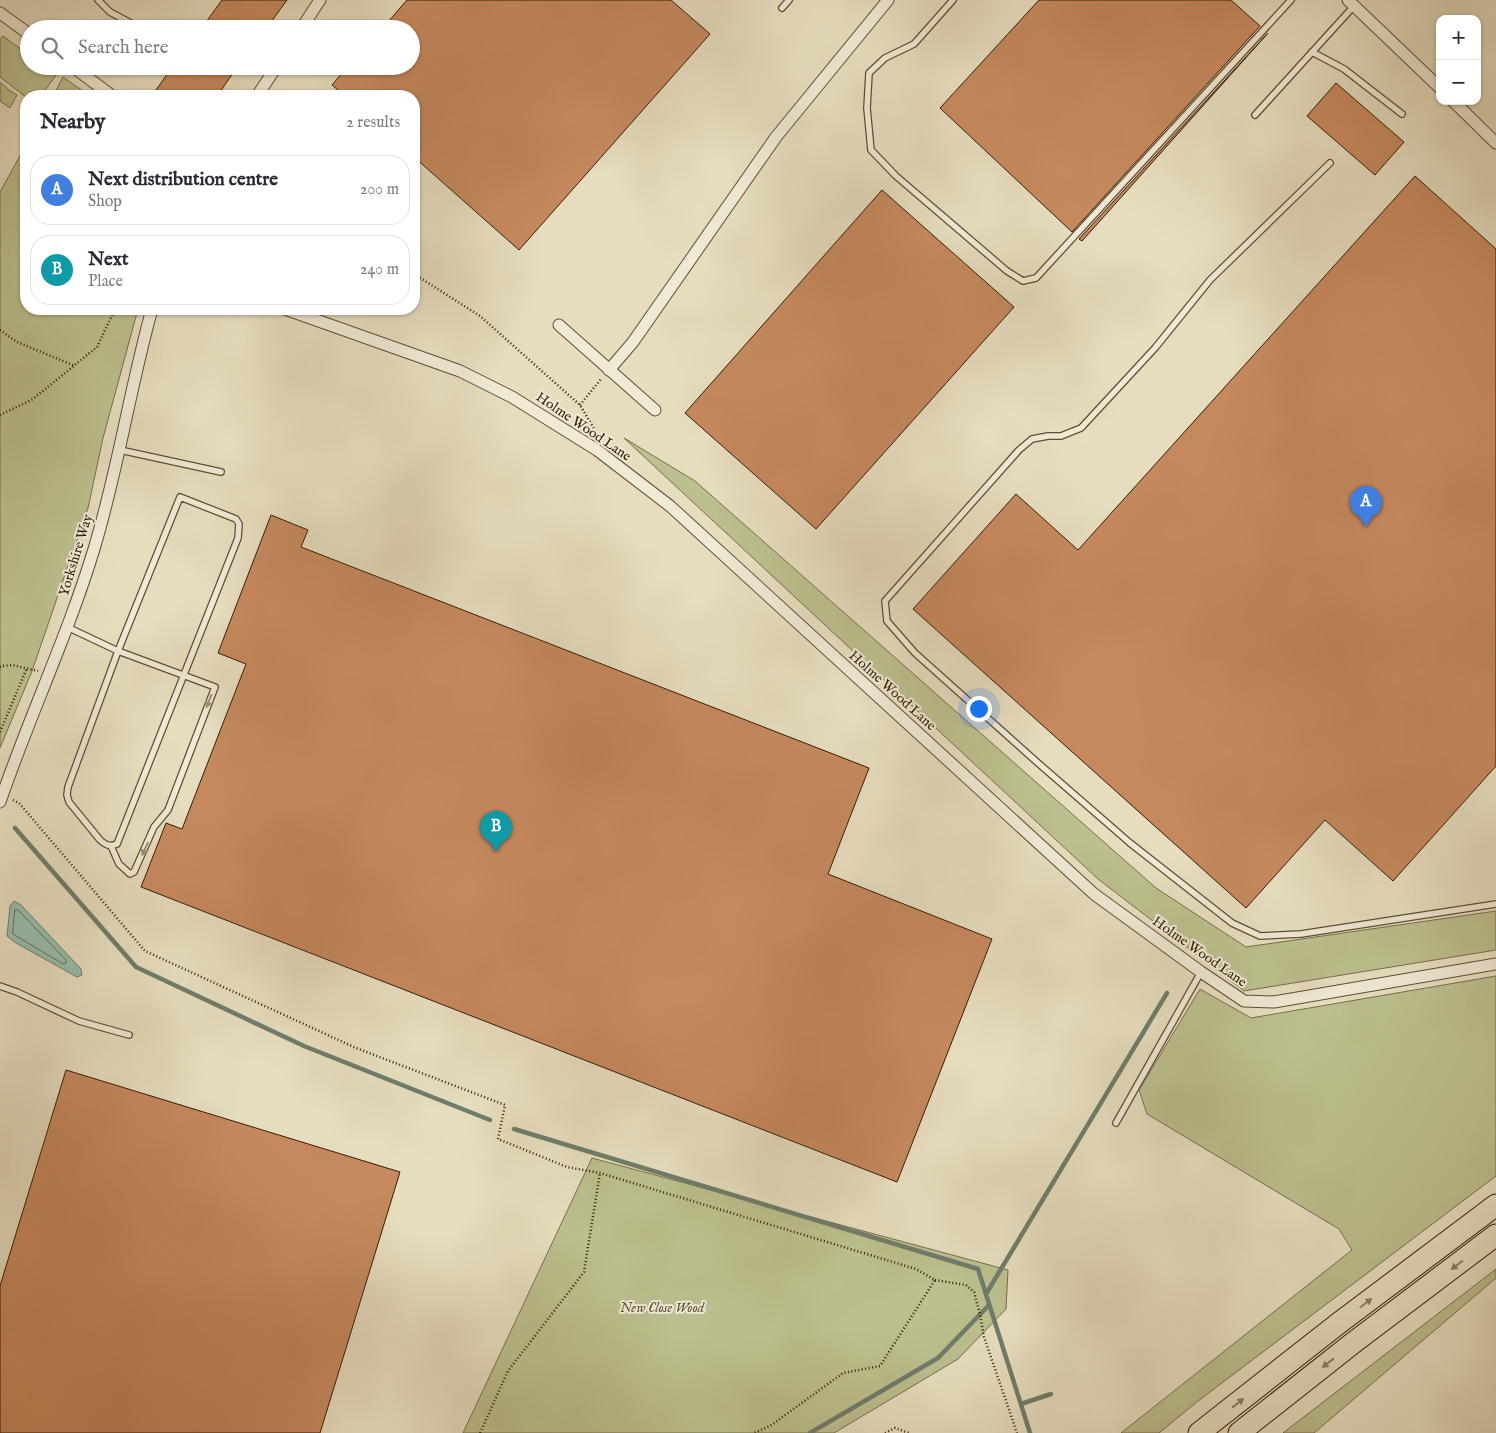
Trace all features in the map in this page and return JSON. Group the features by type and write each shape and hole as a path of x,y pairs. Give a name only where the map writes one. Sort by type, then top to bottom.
{"highway":[{"path":"1199,1433 1339,1323 1496,1205"},
{"path":"1239,1433 1353,1343 1496,1235"}],"street":[{"path":"307,20 320,0"},
{"path":"609,370 633,342 776,137 888,0"},
{"path":"1351,3 1436,84"},
{"path":"0,13 20,27"},
{"path":"84,75 104,90"},
{"path":"261,90 270,75"},
{"path":"1457,105 1496,143"},
{"name":"Yorkshire Way","path":"1,799 67,627 94,549 120,450 140,354 150,315"},
{"name":"Holme Wood Lane","path":"302,315 460,371 512,397 597,450 670,506 1094,894 1200,972 1244,1001 1274,1002 1496,964"},
{"path":"559,325 655,410"}],"lane":[{"path":"98,0 110,12 125,20"},
{"path":"782,8 789,0"},
{"path":"953,0 914,44 886,58 869,73 867,108 871,150 910,188 1007,271 1023,281 1036,278 1291,0"},
{"path":"1255,115 1312,52 1351,3"},
{"path":"1312,52 1350,74 1402,114"},
{"path":"1330,163 1210,280 1155,348 1081,428 1061,436 1048,436 1032,440 1019,450 885,601 887,621 915,653 1038,764 1130,843 1232,923 1260,936 1301,934 1496,904"},
{"path":"120,450 221,472"},
{"path":"180,496 236,519 240,530 238,538 117,844 111,846 106,845 100,840 69,802 67,795 68,787 118,651 180,496"},
{"path":"67,627 118,651 215,687 168,810 154,827 133,874 119,864 111,846"},
{"path":"1116,1123 1200,972"},
{"path":"0,986 79,1021 129,1035"}],"path":[{"path":"420,278 480,316 580,405 600,439 597,450"},
{"path":"0,415 33,399 97,347 112,315"},
{"path":"0,330 18,342 75,366"},
{"path":"580,405 609,370"},
{"path":"0,666 12,665 49,674"},
{"path":"0,732 27,668"},
{"path":"1,799 19,803 145,951 356,1048 506,1106 498,1139 567,1167 600,1173 916,1269 936,1280 966,1285 974,1292 984,1337 1017,1433"},
{"path":"480,1433 508,1371 584,1272 600,1173"},
{"path":"754,1433 770,1426 842,1373 880,1366 936,1280"},
{"path":"885,1433 895,1428 909,1433"}],"green space":[{"path":"3,36 20,48 20,75 56,75 45,90 20,90 20,92 0,77 0,39"},
{"path":"63,77 81,90 56,90"},
{"path":"0,82 17,95 10,108 0,101"},
{"path":"20,156 20,315 136,315 103,438 88,508 32,671 0,748 0,192"},
{"path":"624,438 695,481 1156,888 1246,947 1496,911 1496,950 1244,991 1098,879"},
{"path":"1496,976 1496,1176 1198,1401 1159,1433 1121,1433 1352,1250 1339,1229 1147,1114 1139,1090 1200,989 1251,1018"},
{"name":"New Close Wood","path":"592,1158 1008,1270 1006,1309 958,1359 834,1433 463,1433"},
{"path":"1496,1269 1496,1278 1314,1433 1283,1433"}],"water":[{"path":"14,901 21,905 81,969 82,975 77,977 7,936 10,906"}],"building":[{"path":"222,0 287,0 273,20 208,20"},
{"path":"407,0 671,0 710,34 519,250 420,162 420,90 338,90 332,85 340,75 420,75 420,20 390,20"},
{"path":"1039,0 1231,0 1260,26 1072,232 940,108"},
{"path":"1268,33 1082,241 1079,239"},
{"path":"167,75 232,75 221,90 156,90"},
{"path":"1336,83 1404,142 1375,175 1307,116"},
{"path":"1415,176 1496,249 1496,766 1393,881 1325,820 1246,908 913,609 1016,494 1078,550"},
{"path":"882,190 1014,307 816,529 685,413"},
{"path":"271,515 308,530 301,547 869,768 828,874 992,939 897,1182 141,887 166,823 182,829 246,664 218,653"},
{"path":"66,1070 400,1172 320,1433 0,1433 0,1286"}],"waterway":[{"path":"15,828 136,967 304,1046 490,1120"},
{"path":"986,1294 1167,993"},
{"path":"514,1129 978,1269 1030,1433"},
{"path":"810,1433 938,1358 989,1305"},
{"path":"1021,1404 1051,1394"}],"place":[{"name":"Next distribution centre","path":"1366,527"},
{"name":"Next","path":"496,852"}]}
